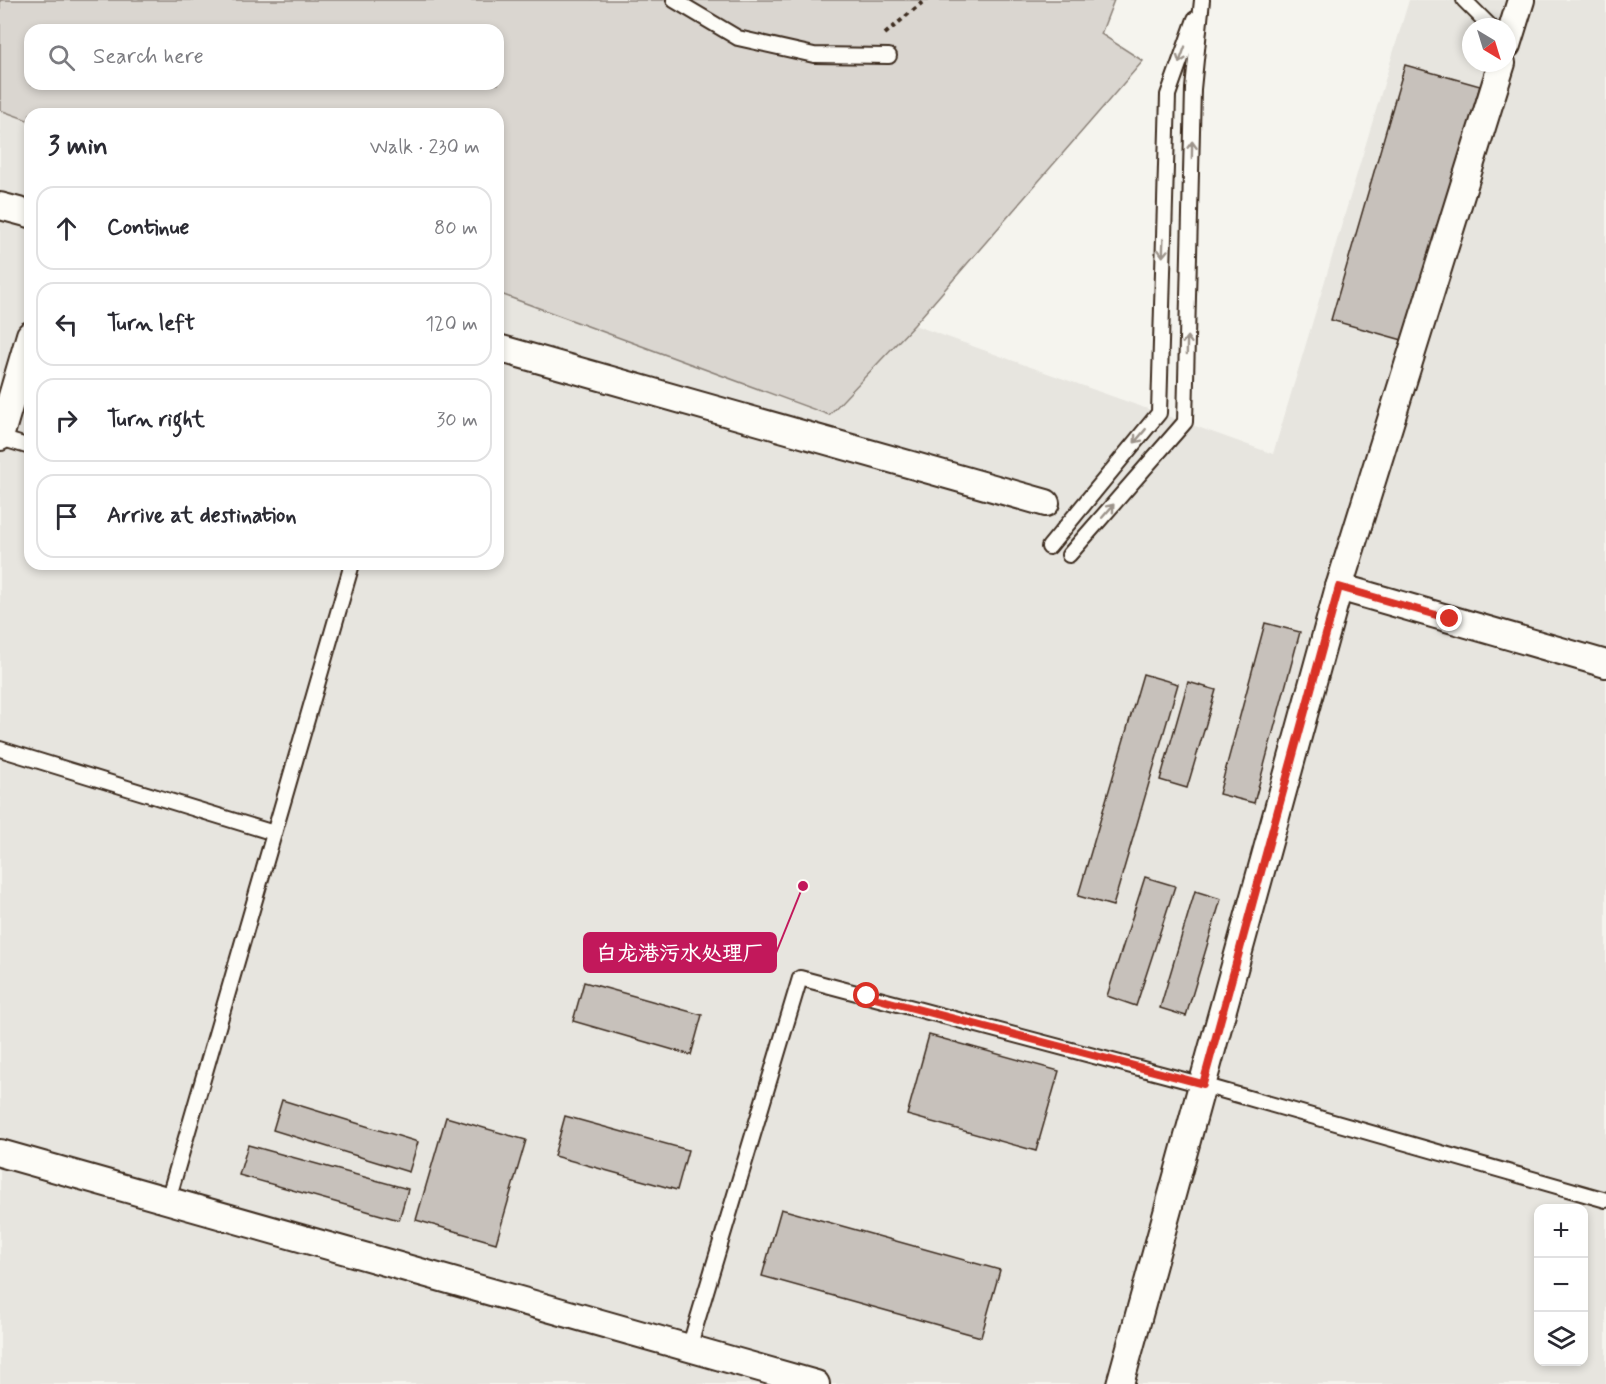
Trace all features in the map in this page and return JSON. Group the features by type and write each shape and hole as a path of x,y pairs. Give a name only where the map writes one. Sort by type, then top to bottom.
{"street":[{"path":"1515,18 1521,0"},
{"path":"1120,1384 1339,587 1499,72"},
{"path":"0,206 24,212"},
{"path":"504,350 1046,503"},
{"path":"0,438 24,356"},
{"path":"1339,587 1606,663"},
{"path":"0,1153 816,1384"}],"lane":[{"path":"674,0 738,38 814,55 889,56"},
{"path":"1049,547 1159,413 1168,95 1202,0"},
{"path":"1070,555 1185,422 1193,89 1202,0"},
{"path":"1464,0 1482,18"},
{"path":"0,438 24,445"},
{"path":"168,1200 349,570"},
{"path":"0,749 273,833"},
{"path":"689,1348 800,978 1203,1084 1606,1200"}],"path":[{"path":"859,55 925,0"}],"shaded area":[{"path":"0,0 1114,0 1101,34 1143,61 914,325 829,415 504,295 504,108 24,108 24,119 0,110"},
{"path":"1409,0 1606,0 1606,1384 0,1384 0,110 24,119 24,570 504,570 504,295 829,415 914,325 1273,454"}],"building":[{"path":"1405,65 1480,86 1406,341 1331,320"},
{"path":"1265,623 1300,632 1254,803 1219,794"},
{"path":"1143,674 1178,684 1113,906 1078,896"},
{"path":"1188,682 1216,690 1187,788 1160,780"},
{"path":"1145,877 1175,886 1136,1006 1107,996"},
{"path":"1195,891 1221,899 1186,1016 1160,1008"},
{"path":"584,982 702,1015 691,1055 573,1021"},
{"path":"929,1035 1059,1071 1036,1151 907,1115"},
{"path":"282,1100 418,1142 409,1172 273,1130"},
{"path":"565,1116 688,1150 677,1190 554,1156"},
{"path":"446,1117 526,1140 496,1243 416,1220"},
{"path":"248,1145 408,1189 399,1220 239,1175"},
{"path":"781,1209 1000,1270 981,1337 762,1276"}],"place":[{"name":"白龙港污水处理厂","path":"803,886"}],"route":[{"path":"867,996 1203,1084 1339,587 1450,619"}]}
